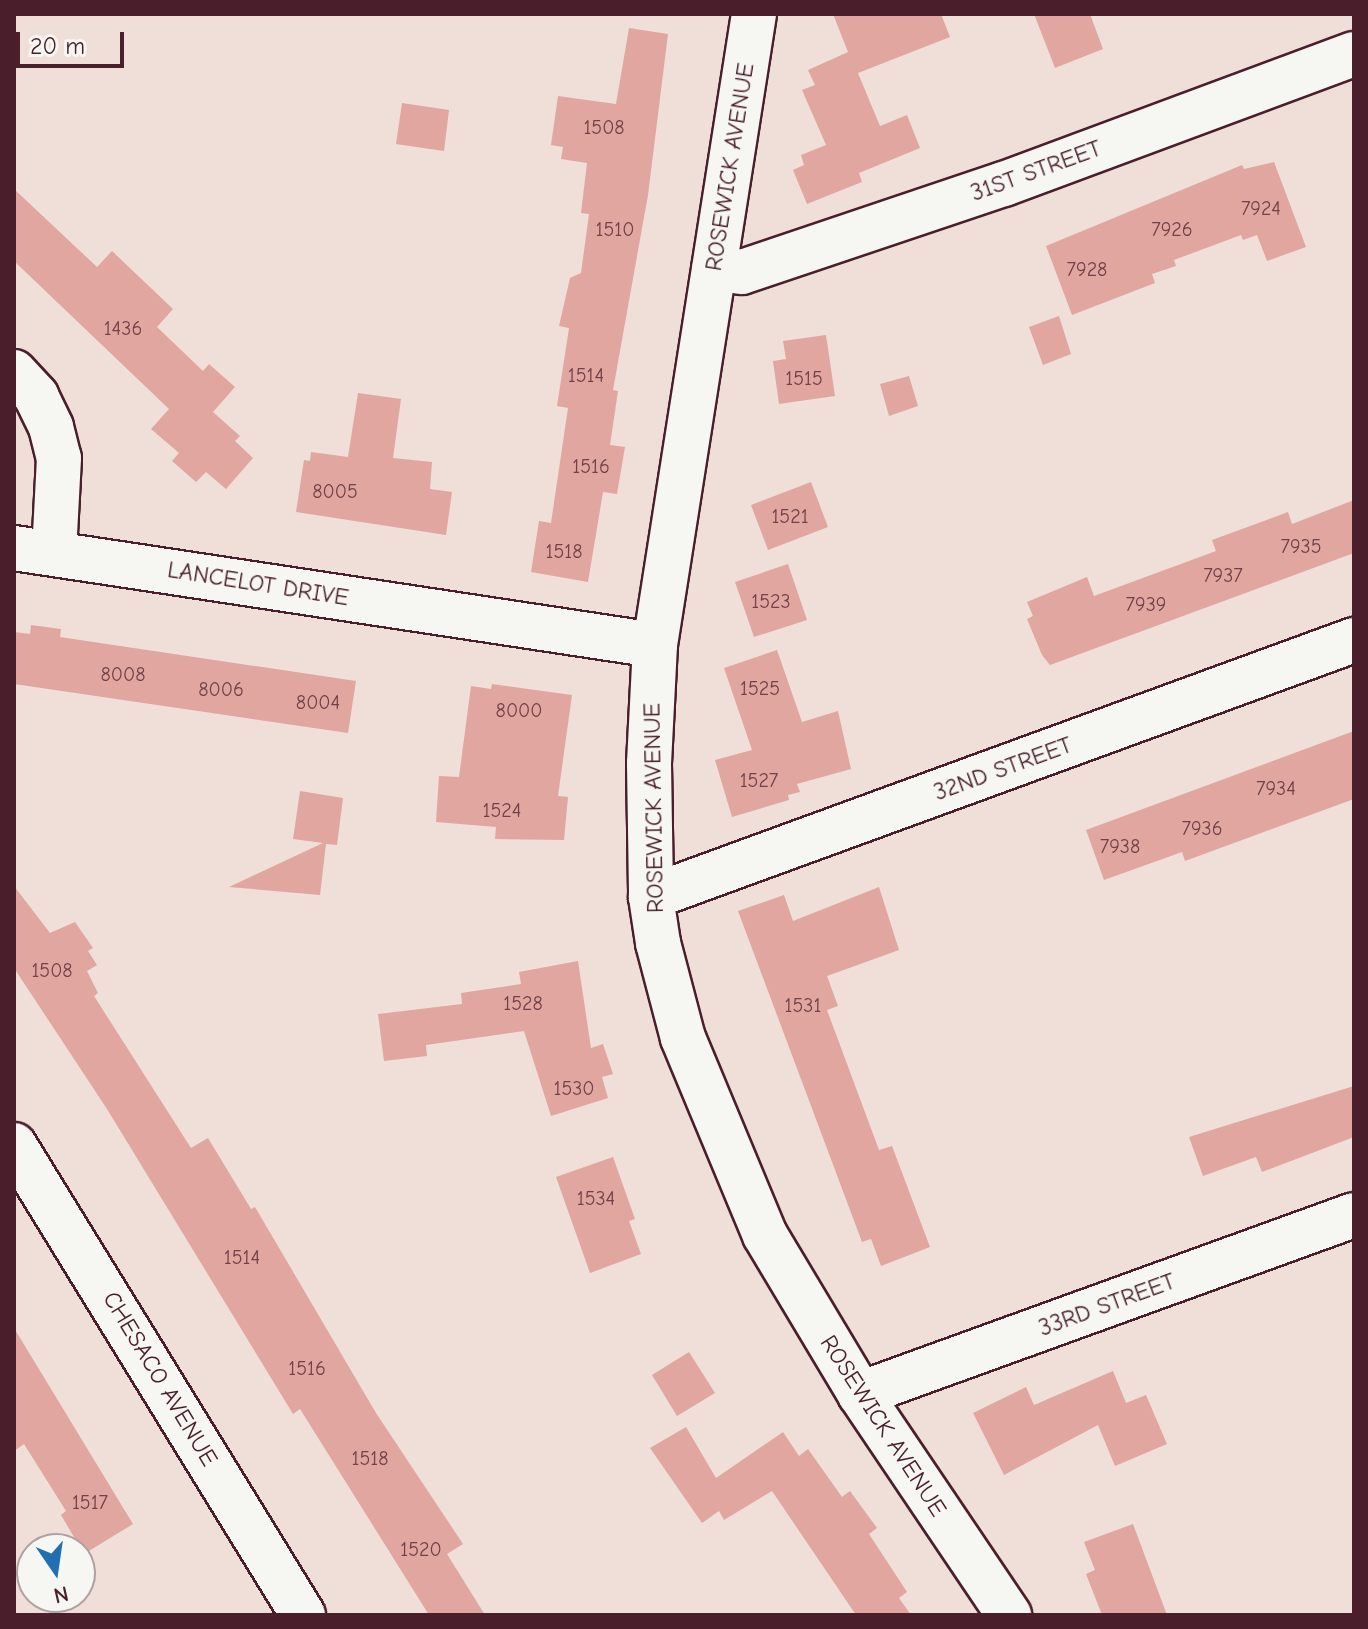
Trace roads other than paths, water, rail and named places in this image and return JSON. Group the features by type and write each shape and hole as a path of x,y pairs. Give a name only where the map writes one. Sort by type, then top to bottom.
{"street":[{"name":"ROSEWICK AVENUE","path":"754,14 655,645 649,764 651,897 683,1038 742,1189 790,1280 860,1394 1009,1615"},
{"name":"31ST STREET","path":"714,269 742,272 757,267 1004,184 1354,54"},
{"name":"LANCELOT DRIVE","path":"14,372 41,406 59,458 34,551 655,645"},
{"name":"32ND STREET","path":"651,897 1354,640"},
{"name":"CHESACO AVENUE","path":"14,1145 303,1615"},
{"name":"33RD STREET","path":"860,1394 1354,1215"}]}
